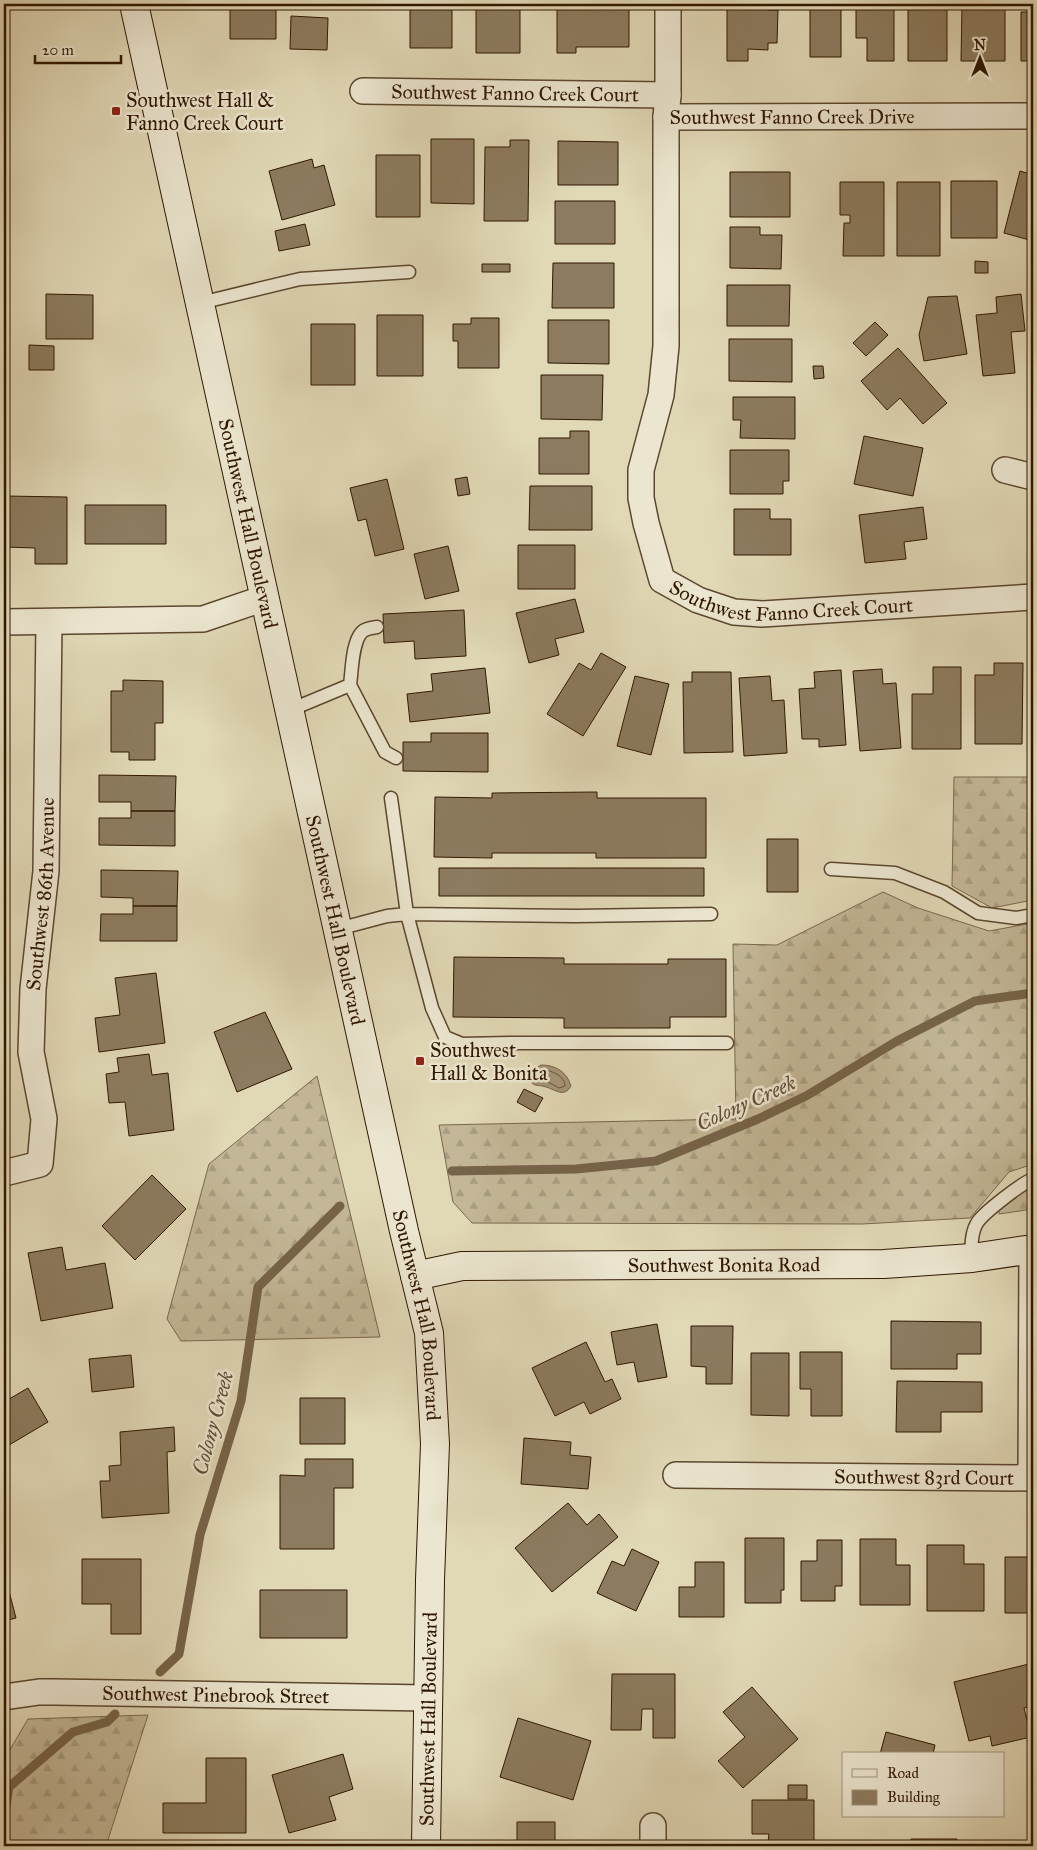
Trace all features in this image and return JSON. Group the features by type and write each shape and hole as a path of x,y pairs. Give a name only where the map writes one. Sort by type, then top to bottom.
{"main road":[{"name":"Southwest Hall Boulevard","path":"134,4 338,930 429,1333 435,1444 430,1589 426,1846"},
{"name":"Southwest Bonita Road","path":"415,1276 462,1266 884,1264 972,1258 1033,1249"}],"street":[{"name":"Southwest Fanno Creek Drive","path":"668,4 667,106 1033,116"},
{"name":"Southwest Fanno Creek Court","path":"363,91 667,106 666,346 661,395 642,470 641,498 662,580 698,600 734,612 762,614 1033,597"},
{"path":"1005,470 1033,477"},
{"path":"4,622 203,619 266,598"},
{"name":"Southwest 86th Avenue","path":"4,1173 40,1164 44,1119 31,1052 33,989 46,871 49,622"},
{"name":"Southwest 83rd Court","path":"676,1475 1031,1478 1033,1249"},
{"name":"Southwest Pinebrook Street","path":"4,1697 54,1692 428,1698"}],"lane":[{"path":"200,303 300,279 409,272"},
{"path":"376,627 367,628 361,632 354,653 350,685 385,752 396,758"},
{"path":"290,710 350,685"},
{"path":"392,798 407,914 432,1008 445,1037 462,1044 509,1042 727,1042"},
{"path":"831,869 895,873 944,892 978,913 1016,918 1033,915"},
{"path":"338,930 387,916 407,914 575,916 711,914"},
{"path":"972,1258 971,1243 977,1222 999,1202 1033,1179"}],"green space":[{"path":"954,777 1033,777 1033,900 992,908 952,886"},
{"path":"883,892 918,908 989,931 1033,923 1033,1164 1009,1172 970,1218 862,1224 472,1223 453,1202 439,1125 736,1119 733,944 777,945"},
{"path":"317,1076 380,1337 181,1341 167,1319 209,1164"},
{"path":"1033,1186 1033,1209 999,1214 999,1208"},
{"path":"148,1715 106,1846 4,1846 4,1760 28,1719"}],"water":[{"path":"541,1065 551,1066 564,1073 571,1086 566,1092 560,1092 532,1083 529,1078 532,1071"}],"building":[{"path":"237,4 266,4 266,9 276,9 276,39 230,39 230,9 237,9"},
{"path":"410,4 452,4 452,48 410,48"},
{"path":"476,4 520,4 520,53 476,53"},
{"path":"557,4 629,4 629,47 576,47 576,53 557,53"},
{"path":"742,4 768,4 768,10 778,10 777,43 768,43 768,50 748,49 748,61 727,61 727,7 742,7"},
{"path":"810,4 841,4 841,57 810,57"},
{"path":"856,4 894,4 894,61 867,61 867,38 856,38"},
{"path":"908,4 947,4 947,61 908,61"},
{"path":"962,4 1005,4 1005,61 961,61"},
{"path":"1021,12 1033,12 1033,61 1021,61"},
{"path":"291,16 328,18 327,50 290,49"},
{"path":"431,139 474,139 474,204 431,203"},
{"path":"510,140 529,140 528,221 484,221 485,147 510,147"},
{"path":"558,141 618,142 618,185 558,185"},
{"path":"376,155 420,155 420,217 376,217"},
{"path":"312,159 314,168 324,165 335,205 282,220 269,171"},
{"path":"1020,171 1033,175 1033,241 1004,233"},
{"path":"730,172 790,172 790,217 730,217"},
{"path":"951,181 997,181 997,238 951,238"},
{"path":"840,182 884,182 884,256 843,256 844,223 850,223 850,215 840,215"},
{"path":"897,182 940,182 940,256 897,256"},
{"path":"555,201 615,201 615,244 555,244"},
{"path":"305,224 310,245 279,251 275,231"},
{"path":"730,227 760,227 760,235 782,235 781,269 730,268"},
{"path":"975,261 988,262 988,273 975,273"},
{"path":"553,263 614,263 614,308 552,308"},
{"path":"482,264 510,264 510,272 482,272"},
{"path":"727,285 790,285 789,326 727,326"},
{"path":"46,294 93,295 93,339 46,339"},
{"path":"1021,294 1025,331 1011,332 1015,373 983,376 976,315 997,313 996,297"},
{"path":"957,296 967,354 924,361 919,335 928,297"},
{"path":"377,315 423,315 423,376 377,376"},
{"path":"471,318 499,318 499,368 458,368 458,341 453,341 453,324 471,324"},
{"path":"548,320 609,320 609,364 548,363"},
{"path":"875,322 888,335 866,356 853,343"},
{"path":"311,324 355,324 355,385 311,385"},
{"path":"729,339 792,339 792,382 729,381"},
{"path":"29,345 54,346 54,370 29,370"},
{"path":"898,348 947,403 923,424 900,398 887,410 861,381"},
{"path":"813,366 823,366 824,378 814,379"},
{"path":"541,375 603,375 602,420 541,419"},
{"path":"733,397 795,397 795,439 740,438 741,420 733,420"},
{"path":"570,431 589,431 589,474 539,474 539,438 570,438"},
{"path":"864,436 923,448 913,496 854,484"},
{"path":"730,450 789,450 789,481 783,481 783,494 730,494"},
{"path":"467,477 470,494 458,496 455,479"},
{"path":"387,479 404,549 375,556 366,519 358,521 350,488"},
{"path":"530,486 592,486 592,530 529,530"},
{"path":"4,496 67,497 67,564 35,564 35,548 4,547"},
{"path":"85,505 166,505 166,544 85,544"},
{"path":"923,507 927,539 904,542 906,559 865,563 859,515"},
{"path":"734,509 770,509 770,519 791,519 791,555 734,555"},
{"path":"518,545 575,545 575,589 518,589"},
{"path":"448,546 459,591 425,599 414,554"},
{"path":"575,599 584,632 555,639 559,655 529,663 516,613"},
{"path":"464,610 466,656 415,659 414,641 384,643 383,614"},
{"path":"601,653 626,667 583,736 547,714 579,663 591,670"},
{"path":"1033,662 1033,733 1032,733"},
{"path":"994,663 1023,663 1022,744 975,744 975,675 994,675"},
{"path":"933,667 961,667 961,749 912,749 912,694 933,694"},
{"path":"485,668 490,713 410,722 407,694 433,691 431,674"},
{"path":"882,669 883,684 896,683 901,748 860,751 853,671"},
{"path":"841,670 846,745 819,747 819,739 802,739 799,689 815,688 814,672"},
{"path":"692,672 731,672 733,752 684,753 683,682 692,682"},
{"path":"635,676 669,684 651,755 617,746"},
{"path":"770,676 772,701 784,700 787,753 744,756 739,678"},
{"path":"123,680 163,681 163,723 155,723 155,760 129,760 129,752 111,752 111,691 123,691"},
{"path":"431,733 488,733 488,772 403,771 403,742 431,742"},
{"path":"99,775 176,776 175,811 131,811 131,802 99,802"},
{"path":"597,792 597,798 706,798 706,858 596,858 596,853 492,853 492,858 434,857 435,797 492,798 492,793"},
{"path":"131,811 175,811 175,846 99,845 99,818 131,818"},
{"path":"767,839 798,839 798,892 767,892"},
{"path":"439,868 704,868 704,896 439,896"},
{"path":"101,870 178,871 177,906 133,906 133,898 101,897"},
{"path":"133,906 177,906 177,941 100,941 101,914 133,914"},
{"path":"454,957 564,958 564,964 668,964 668,959 726,959 726,1017 670,1017 670,1028 564,1028 564,1018 453,1017"},
{"path":"156,973 165,1043 99,1052 95,1018 120,1015 115,978"},
{"path":"265,1012 292,1069 237,1092 214,1032"},
{"path":"149,1054 152,1075 168,1073 174,1130 129,1136 125,1102 109,1103 106,1074 119,1072 117,1058"},
{"path":"524,1089 543,1098 535,1112 517,1102"},
{"path":"152,1175 186,1209 135,1260 102,1226"},
{"path":"4,1239 8,1239 8,1286 4,1286"},
{"path":"62,1247 66,1270 105,1263 113,1308 41,1321 28,1253"},
{"path":"891,1321 981,1322 981,1354 957,1354 957,1369 891,1369"},
{"path":"657,1324 667,1377 638,1382 634,1362 617,1365 611,1332"},
{"path":"691,1326 733,1326 732,1384 706,1384 706,1367 691,1366"},
{"path":"586,1342 605,1382 612,1379 621,1399 590,1414 584,1402 555,1416 532,1368"},
{"path":"800,1352 842,1352 842,1416 811,1416 811,1389 800,1389"},
{"path":"751,1353 789,1353 789,1416 751,1415"},
{"path":"131,1355 134,1387 92,1392 89,1359"},
{"path":"897,1381 982,1382 982,1412 941,1412 941,1432 896,1432"},
{"path":"28,1388 48,1422 4,1448 4,1402"},
{"path":"300,1398 345,1398 345,1444 300,1444"},
{"path":"174,1427 175,1451 167,1452 169,1513 102,1518 100,1481 110,1481 109,1466 121,1465 120,1432"},
{"path":"524,1438 571,1442 570,1455 591,1457 588,1489 521,1484"},
{"path":"305,1459 353,1459 353,1488 334,1488 334,1549 280,1549 280,1475 305,1476"},
{"path":"568,1503 587,1525 599,1514 618,1537 552,1592 515,1548"},
{"path":"745,1538 784,1538 784,1590 781,1590 781,1603 745,1603"},
{"path":"860,1539 896,1539 896,1565 910,1565 910,1605 860,1605"},
{"path":"817,1540 842,1540 842,1586 835,1586 835,1601 801,1601 801,1561 817,1561"},
{"path":"927,1545 964,1545 964,1564 984,1564 984,1611 927,1611"},
{"path":"632,1549 659,1562 636,1611 597,1593 612,1561 624,1566"},
{"path":"1005,1557 1033,1557 1033,1613 1005,1613"},
{"path":"82,1559 141,1559 141,1634 111,1634 111,1604 82,1604"},
{"path":"695,1562 724,1562 724,1617 679,1617 679,1587 695,1587"},
{"path":"4,1576 16,1618 4,1621"},
{"path":"260,1590 347,1590 347,1638 260,1638"},
{"path":"1029,1664 1033,1682 1033,1706 1024,1708 1031,1737 992,1746 990,1736 969,1741 954,1682"},
{"path":"612,1674 675,1674 675,1738 653,1738 653,1709 642,1709 641,1730 611,1730"},
{"path":"752,1687 798,1739 743,1788 718,1761 745,1737 723,1712"},
{"path":"518,1718 591,1741 573,1800 500,1777"},
{"path":"886,1732 935,1745 933,1752 881,1752"},
{"path":"343,1754 353,1789 329,1797 336,1820 289,1833 272,1775"},
{"path":"206,1758 246,1758 246,1833 163,1833 163,1803 206,1803"},
{"path":"788,1785 807,1785 807,1799 788,1799"},
{"path":"752,1800 814,1800 814,1846 757,1846 757,1842 768,1842 769,1834 752,1834"},
{"path":"517,1822 555,1822 555,1846 517,1846"},
{"path":"911,1839 957,1839 957,1846 911,1846"},
{"path":"276,1843 355,1843 355,1846 276,1846"}],"waterway":[{"name":"Colony Creek","path":"452,1171 576,1169 656,1161 758,1119 806,1096 897,1041 975,1001 1033,993"},
{"name":"Colony Creek","path":"160,1672 179,1654 200,1535 241,1401 258,1287 340,1206"},
{"name":"Colony Creek","path":"4,1818 9,1787 73,1732 107,1722 115,1714"}],"place":[{"name":"Southwest Hall & Fanno Creek Court","path":"116,111"},
{"name":"Southwest Hall & Bonita","path":"420,1061"}]}
